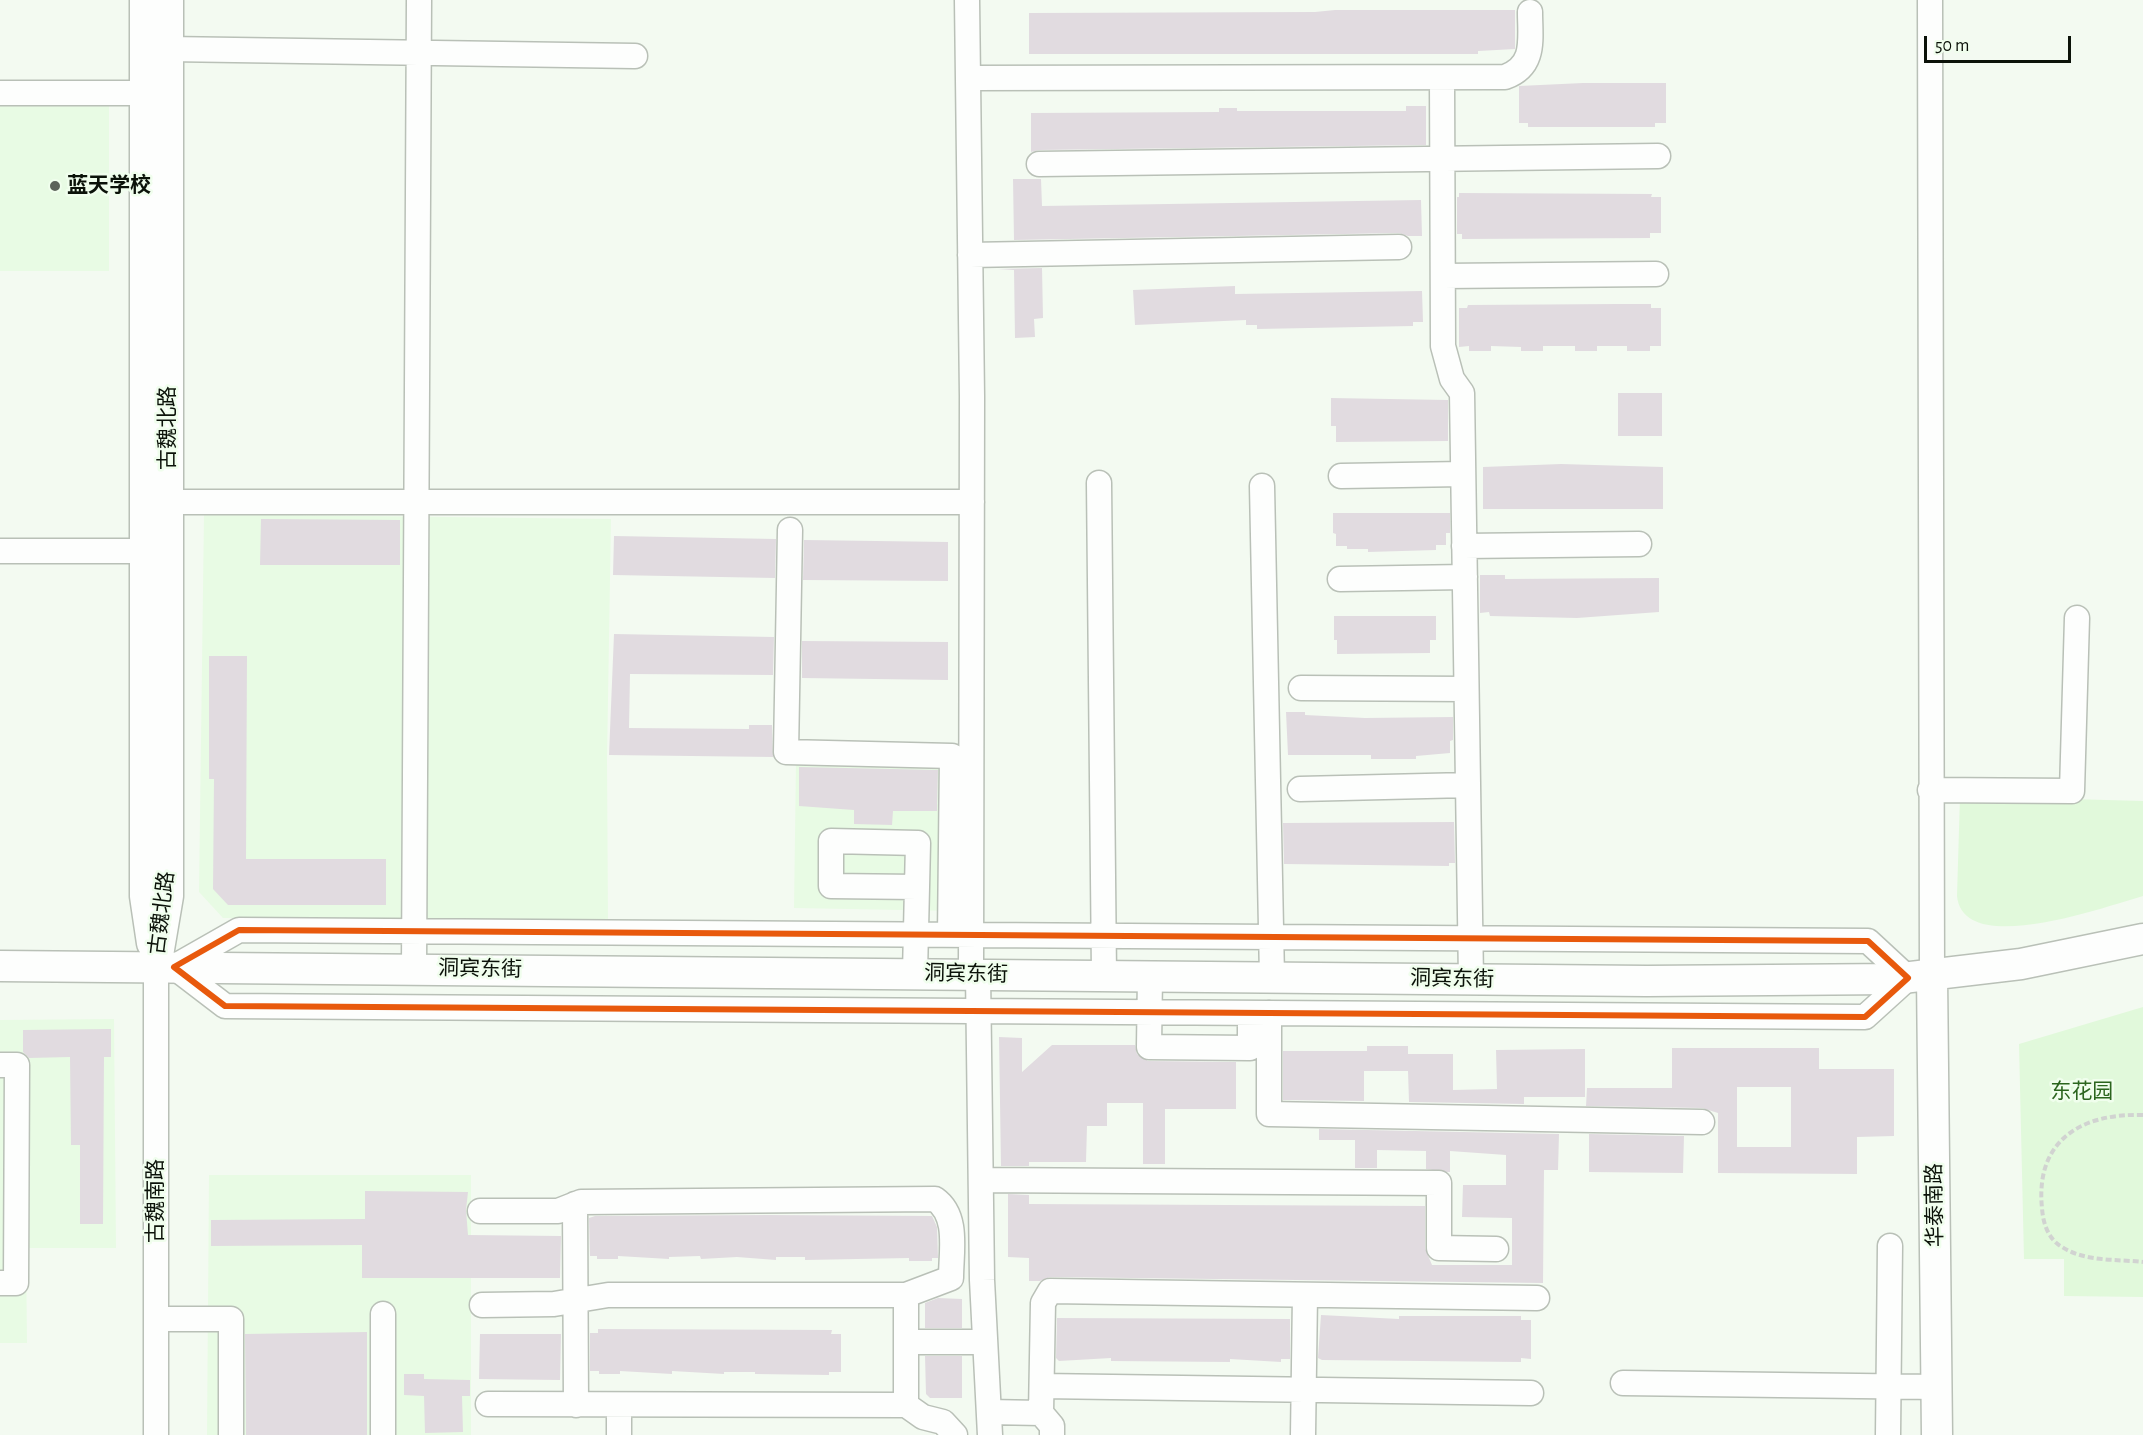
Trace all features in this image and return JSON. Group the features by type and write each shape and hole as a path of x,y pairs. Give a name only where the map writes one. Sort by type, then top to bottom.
{"main road":[{"name":"古魏北路","path":"145,0 145,896 165,967"},
{"name":"古魏北路","path":"165,967 168,896 168,0"},
{"name":"洞宾东街","path":"0,966 1647,981 1920,977 2021,964 2143,939"},
{"name":"华泰南路","path":"1920,977 1937,1435"}],"street":[{"path":"414,968 419,0"},
{"path":"961,935 972,502 967,0"},
{"path":"1920,977 1930,790 1930,0"},
{"path":"968,78 1505,77 1518,71 1530,55 1530,12"},
{"path":"168,49 635,56"},
{"path":"1442,78 1443,346 1452,379 1462,393 1471,979"},
{"path":"0,93 145,93"},
{"path":"1039,164 1659,156"},
{"path":"970,255 1399,247"},
{"path":"1443,276 1656,274"},
{"path":"1341,476 1463,474"},
{"path":"1099,483 1104,975"},
{"path":"1262,486 1272,977"},
{"path":"168,502 972,502"},
{"path":"790,530 786,753 952,756 961,935 975,974 979,1011 985,1342 990,1423 1041,1413"},
{"path":"1464,546 1639,544"},
{"path":"0,551 145,551"},
{"path":"1340,579 1465,577"},
{"path":"1930,790 2072,791 2077,618"},
{"path":"1300,688 1466,689"},
{"path":"1300,789 1468,785"},
{"path":"915,973 917,887"},
{"path":"165,967 239,930 415,931 1868,941 1920,977"},
{"path":"165,967 225,1006 1864,1017 1920,977"},
{"name":"古魏南路","path":"156,1435 156,1319 165,967"},
{"path":"1150,976 1149,1047 1250,1048 1259,1013"},
{"path":"1259,1013 1269,1114 1702,1122"},
{"path":"0,1065 17,1065 8,1206 16,1283 0,1283"},
{"path":"981,1180 1439,1183 1438,1248 1496,1249"},
{"path":"480,1210 558,1211 575,1204 935,1199 945,1207 951,1218 951,1278 906,1295 608,1295 554,1304 482,1305"},
{"path":"575,1204 576,1405"},
{"path":"1888,1435 1890,1246"},
{"path":"1052,1435 1052,1426 1041,1413 1043,1304 1050,1291 1537,1298"},
{"path":"906,1295 906,1405"},
{"path":"1303,1435 1305,1295"},
{"path":"383,1314 383,1435"},
{"path":"156,1319 231,1319 231,1435"},
{"path":"906,1342 985,1342"},
{"path":"1623,1383 1937,1387"},
{"path":"1042,1386 1531,1393"},
{"path":"488,1404 906,1405 924,1418 943,1422 955,1435"},
{"path":"619,1435 620,1405"}],"path":[{"path":"2143,1115 2111,1116 2070,1132 2056,1145 2046,1161 2041,1201 2046,1228 2061,1246 2090,1257 2143,1262"}],"shaded area":[{"name":"蓝天学校","path":"109,100 109,271 0,271 0,101"},
{"path":"204,514 611,519 607,759 608,920 223,918 199,892"},
{"path":"796,762 959,765 956,911 794,908"},
{"path":"114,1019 116,1248 26,1248 27,1343 0,1343 0,1020"},
{"path":"209,1175 471,1175 471,1435 207,1435"}],"green space":[{"path":"1960,796 2143,801 2143,896 2070,917 2039,923 2009,926 1984,924 1965,914 1957,896"},
{"name":"东花园","path":"2143,1007 2143,1297 2064,1296 2064,1259 2024,1259 2019,1044"}],"building":[{"path":"1515,10 1515,49 1478,51 1478,54 1029,54 1029,13 1315,12"},
{"path":"1666,83 1666,123 1655,123 1655,127 1528,127 1528,123 1519,123 1519,86"},
{"path":"1406,106 1426,106 1426,145 1039,150 1031,152 1031,113 1219,112 1219,108 1237,108 1237,111 1406,111"},
{"path":"1013,179 1041,179 1042,206 1421,200 1422,236 1408,236 1399,233 1014,240"},
{"path":"1459,193 1652,194 1651,197 1661,197 1661,233 1650,233 1650,238 1462,239 1462,234 1457,234 1457,197"},
{"path":"1042,268 1043,318 1034,319 1035,337 1015,338 1014,270 998,269"},
{"path":"1235,286 1235,294 1422,291 1423,322 1413,322 1413,326 1257,329 1257,325 1246,325 1246,320 1135,325 1133,290"},
{"path":"1651,304 1651,308 1661,308 1661,346 1650,346 1650,351 1627,351 1627,346 1597,346 1597,351 1575,351 1575,346 1543,346 1543,351 1521,351 1521,347 1491,346 1491,351 1469,351 1469,346 1459,347 1459,308 1467,308 1468,305"},
{"path":"1618,393 1662,393 1662,436 1618,436"},
{"path":"1331,398 1448,400 1448,441 1336,442 1336,426 1331,426"},
{"path":"1561,464 1663,467 1663,509 1483,509 1483,467"},
{"path":"1333,513 1450,513 1450,533 1446,533 1446,545 1436,545 1436,550 1368,552 1368,549 1347,549 1347,546 1336,546 1336,534 1333,533"},
{"path":"261,519 400,520 400,565 260,565"},
{"path":"614,536 776,539 775,578 613,575"},
{"path":"804,540 948,542 948,581 803,580"},
{"path":"1480,575 1505,575 1505,579 1659,578 1659,612 1577,618 1490,616 1489,612 1480,613"},
{"path":"1334,616 1436,616 1436,640 1430,640 1430,653 1337,654 1337,640 1334,640"},
{"path":"614,634 774,637 773,675 630,674 629,728 749,729 749,725 772,725 773,757 609,755"},
{"path":"802,641 948,642 948,680 802,678"},
{"path":"209,656 247,656 246,859 386,859 386,905 228,905 213,889 214,779 209,779"},
{"path":"1286,712 1365,718 1453,717 1453,740 1450,741 1450,753 1416,756 1416,759 1371,759 1371,755 1288,755"},
{"path":"799,767 938,770 937,811 893,811 892,825 854,824 854,810 799,806"},
{"path":"1454,822 1455,863 1449,863 1449,866 1284,864 1283,823"},
{"path":"111,1029 111,1057 104,1057 103,1224 80,1224 80,1145 71,1145 70,1057 29,1058 23,1052 23,1030"},
{"path":"999,1037 1022,1038 1022,1072 1052,1045 1135,1045 1137,1054 1148,1061 1236,1062 1236,1109 1165,1109 1165,1164 1143,1164 1143,1103 1107,1103 1107,1126 1087,1126 1086,1162 1029,1162 1029,1166 1001,1166"},
{"path":"1367,1046 1408,1046 1408,1054 1453,1054 1453,1090 1497,1089 1496,1050 1585,1049 1585,1097 1524,1097 1524,1104 1409,1102 1408,1071 1364,1071 1364,1101 1283,1100 1283,1051 1367,1051"},
{"path":"1672,1048 1819,1048 1819,1069 1894,1069 1894,1136 1857,1137 1857,1174 1718,1173 1718,1113 1702,1108 1586,1106 1587,1088 1672,1088","holes":["1737,1087 1791,1087 1791,1147 1737,1147"]},
{"path":"1319,1129 1559,1134 1558,1170 1544,1170 1543,1283 1050,1277 1040,1281 1029,1281 1029,1258 1008,1257 1008,1194 1029,1195 1029,1204 1425,1206 1425,1248 1432,1265 1512,1265 1512,1218 1462,1217 1463,1185 1506,1185 1506,1155 1450,1151 1450,1172 1447,1172 1426,1169 1426,1151 1377,1150 1377,1168 1355,1168 1355,1140 1319,1140"},
{"path":"1589,1134 1684,1136 1683,1173 1589,1172"},
{"path":"365,1191 468,1192 466,1210 468,1235 561,1236 560,1278 362,1278 362,1245 211,1246 211,1220 365,1219"},
{"path":"595,1216 932,1216 937,1227 938,1258 932,1258 932,1261 909,1261 909,1258 805,1260 805,1257 776,1257 776,1260 737,1257 701,1259 700,1256 669,1257 669,1259 618,1256 618,1259 597,1259 597,1256 590,1256 589,1218"},
{"path":"938,1298 962,1299 962,1328 925,1328 925,1303"},
{"path":"1321,1315 1399,1319 1399,1316 1521,1316 1521,1320 1531,1320 1531,1359 1521,1358 1521,1362 1322,1360 1318,1358"},
{"path":"1057,1318 1290,1319 1290,1359 1281,1359 1281,1362 1230,1359 1230,1362 1111,1361 1111,1358 1059,1361 1056,1358"},
{"path":"598,1329 832,1330 831,1334 841,1334 841,1372 829,1372 829,1375 672,1371 672,1374 620,1371 620,1374 599,1374 599,1371 590,1371 590,1333 598,1333"},
{"path":"367,1332 367,1435 246,1435 245,1334"},
{"path":"480,1334 561,1334 560,1380 479,1379"},
{"path":"925,1356 962,1356 962,1398 930,1398 926,1394"},
{"path":"404,1374 424,1374 424,1379 470,1380 470,1396 462,1396 463,1432 425,1433 424,1396 404,1395"}],"cycle path":[{"path":"239,930 1868,941 1908,978 1865,1017 225,1006 174,967 239,930"}],"place":[{"name":"蓝天学校","path":"55,186"}]}
